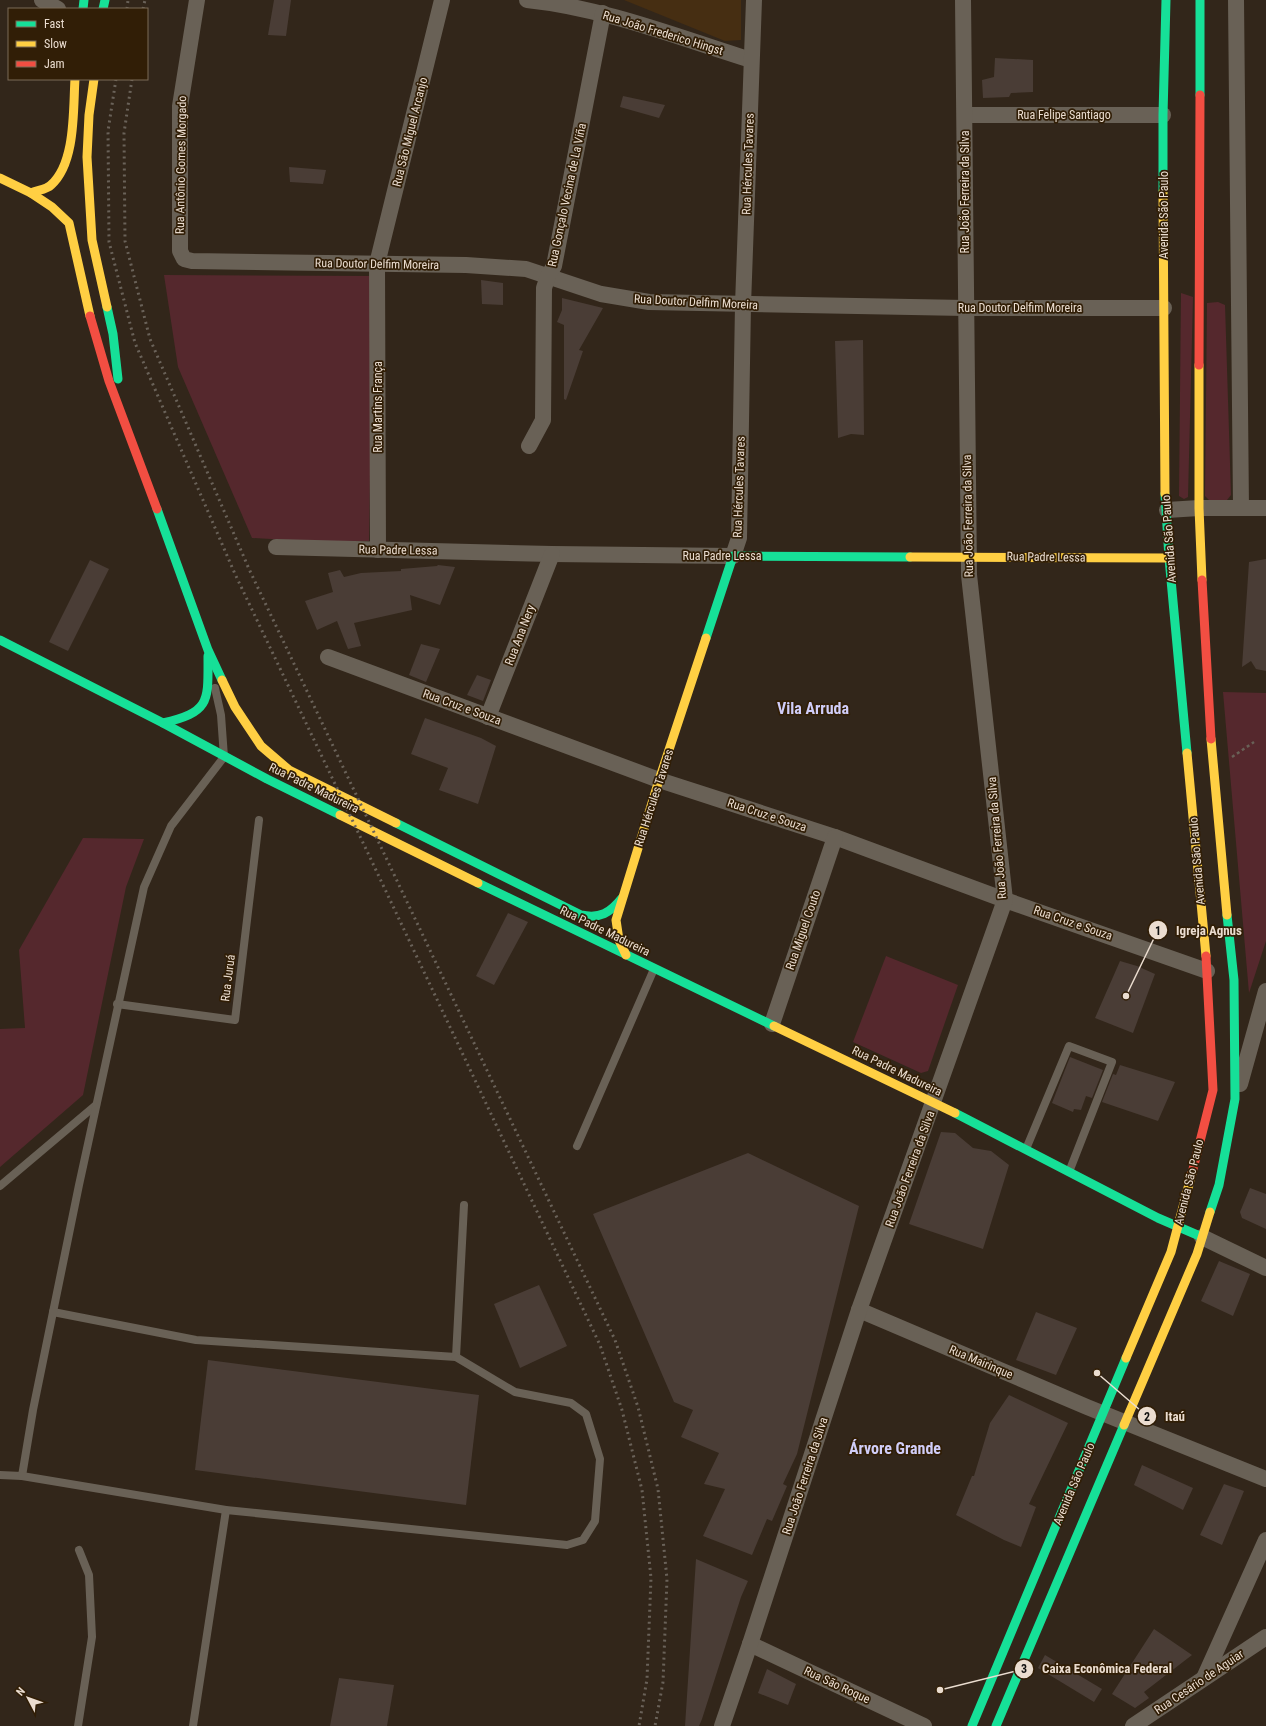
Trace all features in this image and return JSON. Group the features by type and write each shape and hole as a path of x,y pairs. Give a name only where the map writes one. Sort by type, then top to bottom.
{"main road":[{"name":"Avenida São Paulo","path":"972,1726 1171,1252 1179,1226 1200,1135 1213,1090 1207,971 1169,558 1166,488 1164,308 1163,115 1166,0"},
{"name":"Avenida São Paulo","path":"996,1726 1196,1254 1219,1185 1235,1099 1234,980 1213,770 1202,590 1199,508 1200,0"},
{"path":"31,192 50,186 61,174 70,149 75,80"},
{"path":"94,80 89,115 87,157 92,240 113,334 122,414"},
{"path":"0,178 31,192 52,207 69,223 94,334 109,381 208,650 208,692 205,704 190,716 180,720 163,723"},
{"name":"Rua Padre Lessa","path":"733,556 1169,558"},
{"name":"Rua Hércules Tavares","path":"626,954 619,940 616,920 659,780 733,556"},
{"path":"1169,558 1180,566"},
{"name":"Rua Padre Madureira","path":"0,640 163,723 267,779 654,968 934,1102 1069,1172 1202,1237"},
{"name":"Rua Padre Madureira","path":"208,650 235,707 261,746 289,770 581,915 592,918 611,912 622,898"},
{"path":"1198,684 1210,723"}],"street":[{"path":"42,0 56,8"},
{"name":"Rua Antônio Gomes Morgado","path":"184,259 180,251 180,106 197,0"},
{"name":"Rua São Miguel Arcanjo","path":"377,264 442,0"},
{"name":"Rua João Frederico Hingst","path":"527,0 560,3 603,13 751,60"},
{"name":"Rua Hércules Tavares","path":"733,556 739,538 744,305 754,0"},
{"name":"Rua João Ferreira da Silva","path":"722,1726 859,1310 1005,900 968,556 963,0"},
{"path":"1236,0 1241,508"},
{"name":"Rua Gonçalo Vecina de La Viña","path":"529,446 543,420 544,288 548,276 554,266 603,13"},
{"name":"Rua Felipe Santiago","path":"965,115 1163,115"},
{"name":"Rua Doutor Delfim Moreira","path":"184,259 192,261 466,265 526,269 601,294 649,302 965,308 1164,308"},
{"name":"Rua Martins França","path":"377,264 378,550"},
{"path":"1167,510 1199,508 1266,508"},
{"name":"Rua Padre Lessa","path":"276,547 552,554 733,556"},
{"name":"Rua Ana Nery","path":"488,717 552,554"},
{"name":"Rua Cruz e Souza","path":"328,657 659,780 835,837 1005,900 1207,971"},
{"name":"Rua Miguel Couto","path":"772,1024 835,837"},
{"path":"1235,1099 1266,991"},
{"path":"1202,1237 1266,1268"},
{"name":"Rua Mairinque","path":"859,1310 1103,1413 1266,1478"},
{"path":"1204,1678 1266,1540"},
{"name":"Rua Cesário de Aguiar","path":"1133,1726 1266,1637"},
{"name":"Rua São Roque","path":"750,1644 924,1726"}],"lane":[{"path":"22,1476 33,1410 53,1312 117,1004 144,887 171,826 224,757 221,715 208,650"},
{"name":"Rua Juruá","path":"117,1004 235,1020 259,820"},
{"path":"577,1146 654,968"},
{"path":"1026,1150 1069,1046 1112,1062 1069,1172"},
{"path":"0,1186 96,1105"},
{"path":"456,1357 464,1205"},
{"path":"0,1475 22,1476 226,1510 567,1544 583,1540 595,1521 600,1459 586,1414 571,1403 515,1392 456,1357 196,1340 53,1312"},
{"path":"193,1726 226,1510"},
{"path":"78,1726 92,1636 89,1575 79,1550"}],"path":[{"path":"1213,770 1254,742"}],"shaded area":[{"path":"624,0 741,0 741,40 725,41"},
{"path":"164,275 373,276 369,541 305,541 252,538 178,367"},
{"path":"1181,293 1193,297 1188,497 1184,499 1179,496"},
{"path":"1218,302 1225,305 1231,495 1227,500 1211,502 1205,496 1207,303"},
{"path":"1223,692 1266,693 1266,941 1249,993"},
{"path":"83,838 144,839 126,887 83,1095 0,1167 0,1029 25,1028 19,950"},
{"path":"886,956 958,985 928,1071 921,1073 853,1042"}],"building":[{"path":"274,0 291,0 286,36 268,35"},
{"path":"995,58 1033,60 1033,92 1011,93 1009,97 983,98 982,80 994,77"},
{"path":"623,96 665,105 659,118 620,107"},
{"path":"289,167 326,170 323,184 290,182"},
{"path":"481,280 503,283 503,305 482,304"},
{"path":"562,298 603,308 579,350 583,351 566,400 564,399 564,325 557,322 562,310"},
{"path":"863,340 864,435 851,434 838,438 835,341"},
{"path":"1266,559 1266,671 1256,669 1251,661 1242,667 1249,562"},
{"path":"90,560 109,569 68,651 49,642"},
{"path":"438,565 455,567 440,605 410,595 412,610 354,623 361,646 348,649 337,621 317,630 305,601 333,592 328,573 340,570 344,577 361,573 401,571 401,569"},
{"path":"421,644 440,649 426,682 409,675"},
{"path":"477,675 491,680 483,701 467,695"},
{"path":"425,718 481,738 496,746 478,804 439,790 448,768 411,754"},
{"path":"508,913 528,922 494,985 476,976"},
{"path":"1120,961 1137,966 1155,974 1133,1033 1095,1018"},
{"path":"1070,1057 1103,1070 1092,1098 1086,1096 1081,1110 1074,1109 1073,1112 1052,1103"},
{"path":"1120,1065 1175,1082 1158,1121 1102,1102 1113,1074 1116,1075"},
{"path":"941,1132 955,1133 973,1148 991,1151 1009,1165 983,1249 909,1224"},
{"path":"748,1153 859,1206 797,1454 783,1484 787,1486 772,1521 767,1519 752,1555 703,1536 725,1489 704,1484 719,1453 681,1437 693,1410 674,1402 593,1214"},
{"path":"1250,1188 1266,1194 1266,1229 1242,1218 1240,1212"},
{"path":"1219,1261 1250,1274 1233,1316 1201,1301"},
{"path":"539,1285 567,1346 520,1368 494,1304"},
{"path":"1036,1312 1077,1328 1056,1375 1016,1360"},
{"path":"208,1360 479,1395 466,1505 195,1470"},
{"path":"1009,1395 1068,1423 1029,1504 1036,1507 1021,1547 1004,1540 956,1515 972,1476 974,1476 990,1423"},
{"path":"1142,1465 1193,1488 1183,1510 1134,1485"},
{"path":"1224,1484 1244,1491 1222,1545 1200,1535"},
{"path":"696,1559 748,1581 741,1597 699,1726 685,1726"},
{"path":"1154,1629 1192,1655 1144,1692 1149,1698 1135,1708 1112,1694"},
{"path":"1045,1655 1102,1689 1094,1702 1038,1668"},
{"path":"767,1669 796,1684 788,1705 758,1693"},
{"path":"339,1678 394,1685 387,1726 330,1726"}],"railway":[{"path":"127,8 128,0"},
{"path":"143,8 145,0"},
{"path":"116,80 108,131 109,242 135,343 235,574 600,1345 622,1410 642,1490 651,1578 647,1679 639,1726"},
{"path":"132,80 124,133 125,241 150,339 249,569 615,1340 638,1407 658,1489 667,1579 663,1682 655,1726"}],"traffic: fast":[{"path":"83,8 84,0"},
{"path":"103,8 105,0"},
{"path":"1163,192 1163,115 1166,0"},
{"path":"1200,0 1200,95"},
{"path":"107,307 113,334 118,379"},
{"path":"1165,494 1169,558 1187,753"},
{"path":"157,509 208,650 222,680"},
{"path":"706,638 733,556 910,557"},
{"path":"0,640 163,723 267,779 340,815"},
{"path":"163,723 179,719 190,714 198,709 204,702 208,684 208,656"},
{"path":"396,823 581,915 594,916 604,914 613,908 622,898"},
{"path":"478,883 774,1026"},
{"path":"1210,1212 1219,1185 1235,1099 1234,980 1227,915"},
{"path":"955,1113 1158,1218 1202,1237"},
{"path":"972,1726 1126,1358"},
{"path":"996,1726 1124,1425"}],"traffic: slow":[{"path":"31,193 47,188 51,185 59,175 65,163 72,135 75,80"},
{"path":"94,80 89,115 87,157 92,240 107,307"},
{"path":"0,178 31,193 52,207 69,223 90,316"},
{"path":"1163,192 1165,494"},
{"path":"1199,365 1199,508 1202,580"},
{"path":"910,557 1169,558"},
{"path":"626,955 619,940 616,920 659,780 706,638"},
{"path":"222,680 235,707 261,746 289,770 396,823"},
{"path":"1211,739 1227,915"},
{"path":"1187,753 1206,956"},
{"path":"340,815 478,883"},
{"path":"774,1026 955,1113"},
{"path":"1126,1358 1171,1252 1192,1173"},
{"path":"1124,1425 1197,1254 1210,1212"}],"traffic: jam":[{"path":"1199,365 1200,95"},
{"path":"90,316 109,381 157,509"},
{"path":"1202,580 1211,739"},
{"path":"1192,1173 1213,1090 1206,956"}],"place":[{"name":"Igreja Agnus","path":"1126,996"},
{"name":"Itaú","path":"1097,1373"},
{"name":"Caixa Econômica Federal","path":"940,1690"}],"district":[{"name":"Vila Arruda","path":"813,708"},
{"name":"Árvore Grande","path":"895,1448"}]}
